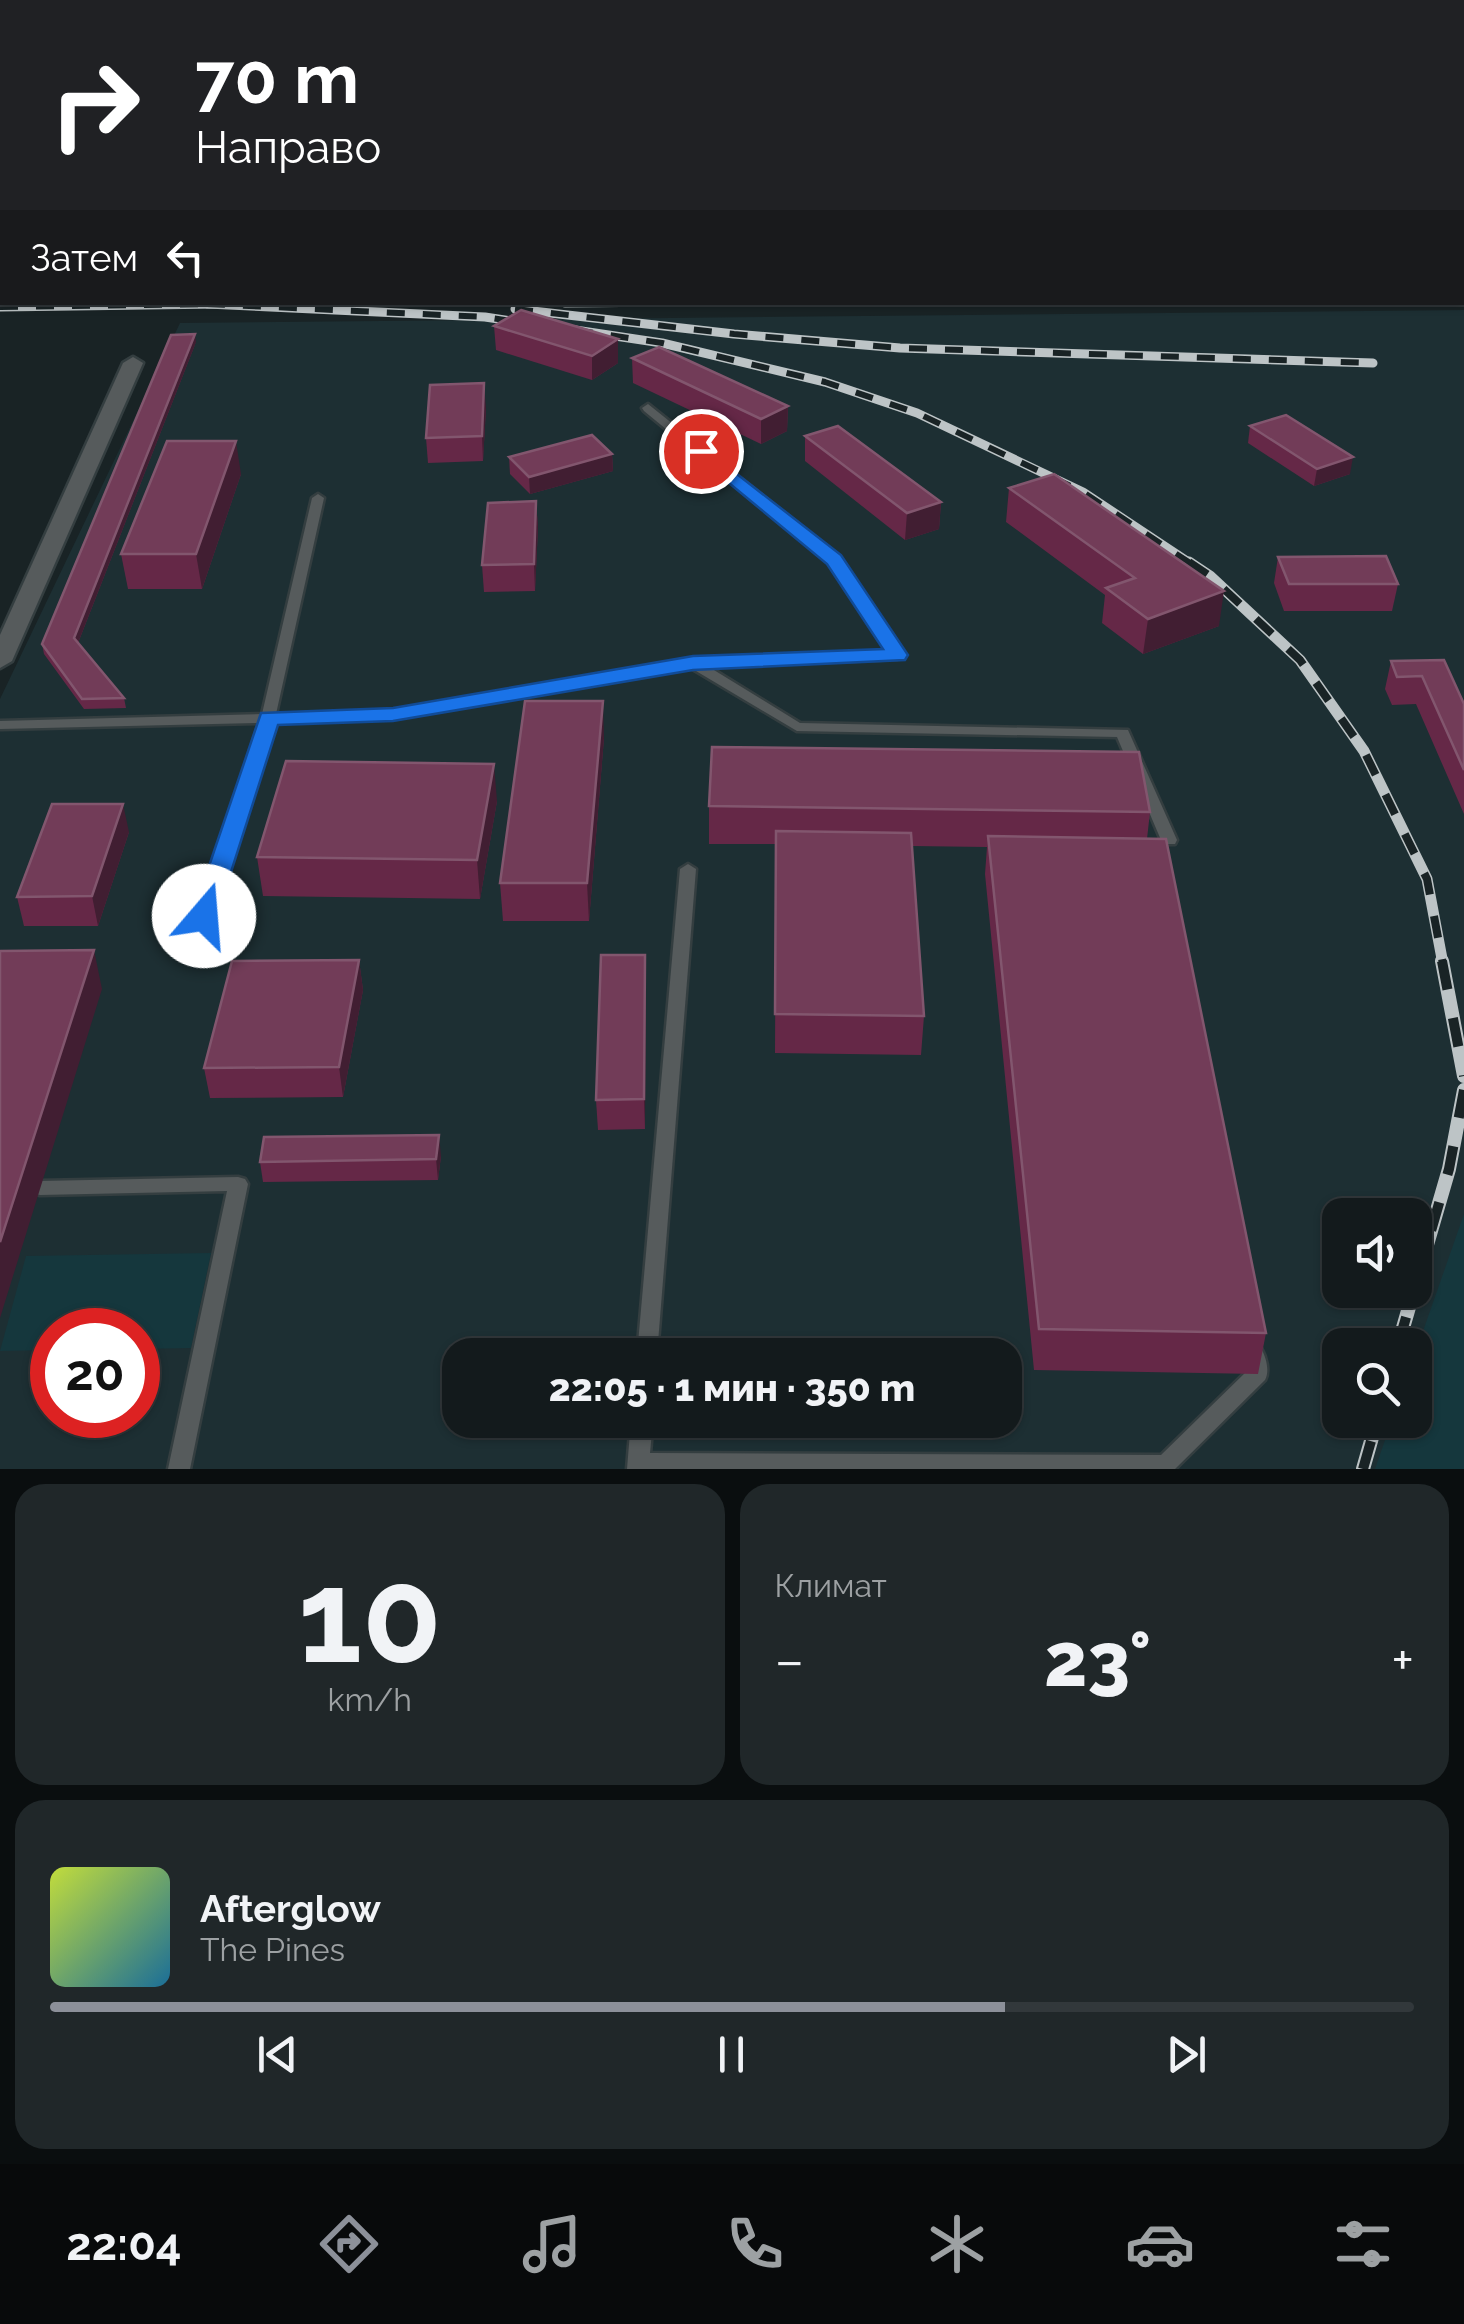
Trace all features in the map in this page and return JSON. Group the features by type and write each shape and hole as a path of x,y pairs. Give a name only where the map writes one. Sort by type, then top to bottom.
{"street":[{"path":"0,661 134,363"}],"lane":[{"path":"0,725 393,715 693,663 898,655 834,560 648,408"},
{"path":"204,916 268,718 318,498"},
{"path":"693,663 798,727 1123,733 1169,840"},
{"path":"648,1338 688,869"},
{"path":"40,1188 238,1184 178,1469"},
{"path":"640,1438 638,1465 1166,1464 1258,1374 1250,1338"}],"shaded area":[{"path":"1464,310 1464,1469 0,1469 0,699 180,323"},
{"path":"1464,1214 1464,1469 1375,1469 1386,1438 1432,1438 1432,1328 1424,1328"},
{"path":"211,1253 191,1348 160,1349 160,1308 30,1308 30,1350 0,1351 26,1256"}],"building":[{"path":"521,310 618,339 592,356 494,326"},
{"path":"195,334 74,638 124,698 82,699 42,644 171,335"},
{"path":"659,347 788,406 761,419 632,358"},
{"path":"484,383 482,436 426,438 430,385"},
{"path":"1286,415 1353,457 1317,469 1250,426"},
{"path":"838,426 941,502 907,513 805,436"},
{"path":"592,435 612,454 529,477 509,457"},
{"path":"167,441 236,441 196,554 121,554"},
{"path":"1054,474 1224,591 1148,619 1106,588 1135,578 1009,488"},
{"path":"536,501 534,564 482,565 488,503"},
{"path":"1386,556 1398,584 1289,584 1278,557"},
{"path":"1444,660 1464,704 1464,770 1422,676 1397,677 1391,661"},
{"path":"525,701 603,701 587,883 500,883"},
{"path":"712,747 1139,752 1150,812 709,806"},
{"path":"286,761 494,764 477,860 257,857"},
{"path":"52,804 123,804 92,896 17,897"},
{"path":"776,831 911,833 924,1016 775,1014"},
{"path":"988,836 1166,839 1266,1333 1039,1329"},
{"path":"94,950 0,1242 0,951"},
{"path":"601,955 645,955 644,1099 596,1100"},
{"path":"359,960 339,1067 204,1068 232,961"},
{"path":"439,1135 436,1159 260,1162 264,1137"}],"railway":[{"path":"0,307 147,305"},
{"path":"228,305 485,317 531,324"},
{"path":"515,309 900,348 1373,363"},
{"path":"575,330 662,343 825,382 917,413 1083,492 1193,565"},
{"path":"1189,562 1210,576 1300,660 1364,751 1427,879 1443,964"},
{"path":"1442,961 1464,1076"},
{"path":"1432,1228 1449,1169 1464,1090"},
{"path":"1403,1328 1409,1308"},
{"path":"1363,1469 1372,1438"}],"route":[{"path":"204,916 268,718 393,715 693,663 898,655 834,560 701,451"}]}
